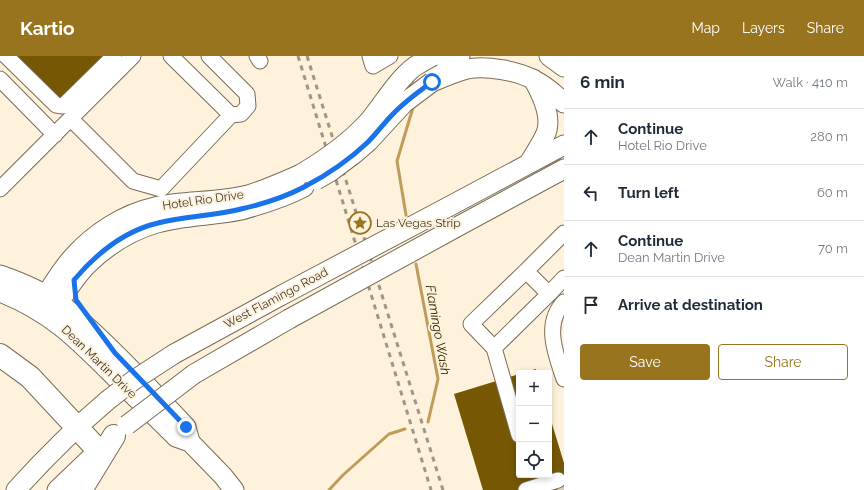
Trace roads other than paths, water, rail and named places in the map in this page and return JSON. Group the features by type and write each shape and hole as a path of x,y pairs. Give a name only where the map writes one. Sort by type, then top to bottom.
{"highway":[{"path":"0,355 30,377 77,427 113,437 82,490"}],"main road":[{"name":"Hotel Rio Drive","path":"48,306 66,280 73,257 98,233 130,216 154,207 248,195 299,175 316,165 346,143 368,121 404,76 415,66 433,56"},
{"path":"427,86 424,78 433,68 448,60 460,56"},
{"path":"549,56 564,67"},
{"name":"Hotel Rio Drive","path":"66,280 104,250 130,233 157,223 241,210 287,196 330,172 354,154 369,141 394,113 427,86 469,69 492,68 512,72 534,80 553,92 564,103"},
{"path":"529,163 547,130 547,113 543,99 534,80"},
{"name":"West Flamingo Road","path":"16,490 45,458 108,400 134,380 174,354 564,145"},
{"name":"West Flamingo Road","path":"57,490 113,437 194,374 263,333 564,169"},
{"name":"Dean Martin Drive","path":"0,275 21,282 48,306 80,342 176,437 190,442 223,476 234,490"},
{"path":"66,280 76,300 115,353"},
{"name":"Dean Martin Drive","path":"0,292 20,300 48,306 73,314 115,353 186,427 190,442"}],"street":[{"path":"6,56 56,105 63,106 114,56"},
{"path":"0,189 133,56"},
{"path":"170,56 231,115"},
{"path":"70,119 133,181 161,189 231,115 240,114 248,106 247,94 211,56"},
{"path":"370,56 373,66 390,56"},
{"path":"0,79 55,135"},
{"path":"516,425 494,348 471,324 564,233"},
{"path":"526,271 549,294"},
{"path":"494,348 564,278"},
{"path":"564,302 552,323 554,346 564,379"},
{"path":"532,478 535,490"},
{"path":"526,490 558,480"}],"waterway":[{"name":"Flamingo Wash","path":"406,215 397,161 414,104"},
{"name":"Flamingo Wash","path":"416,264 438,379 428,422"},
{"name":"Flamingo Wash","path":"329,490 343,475 389,434 405,429"}],"tunnel":[{"path":"558,490 564,479"}],"railway":[{"path":"298,56 431,490"},
{"path":"307,56 443,490"}],"place":[{"name":"Las Vegas Strip","path":"360,223"}]}
